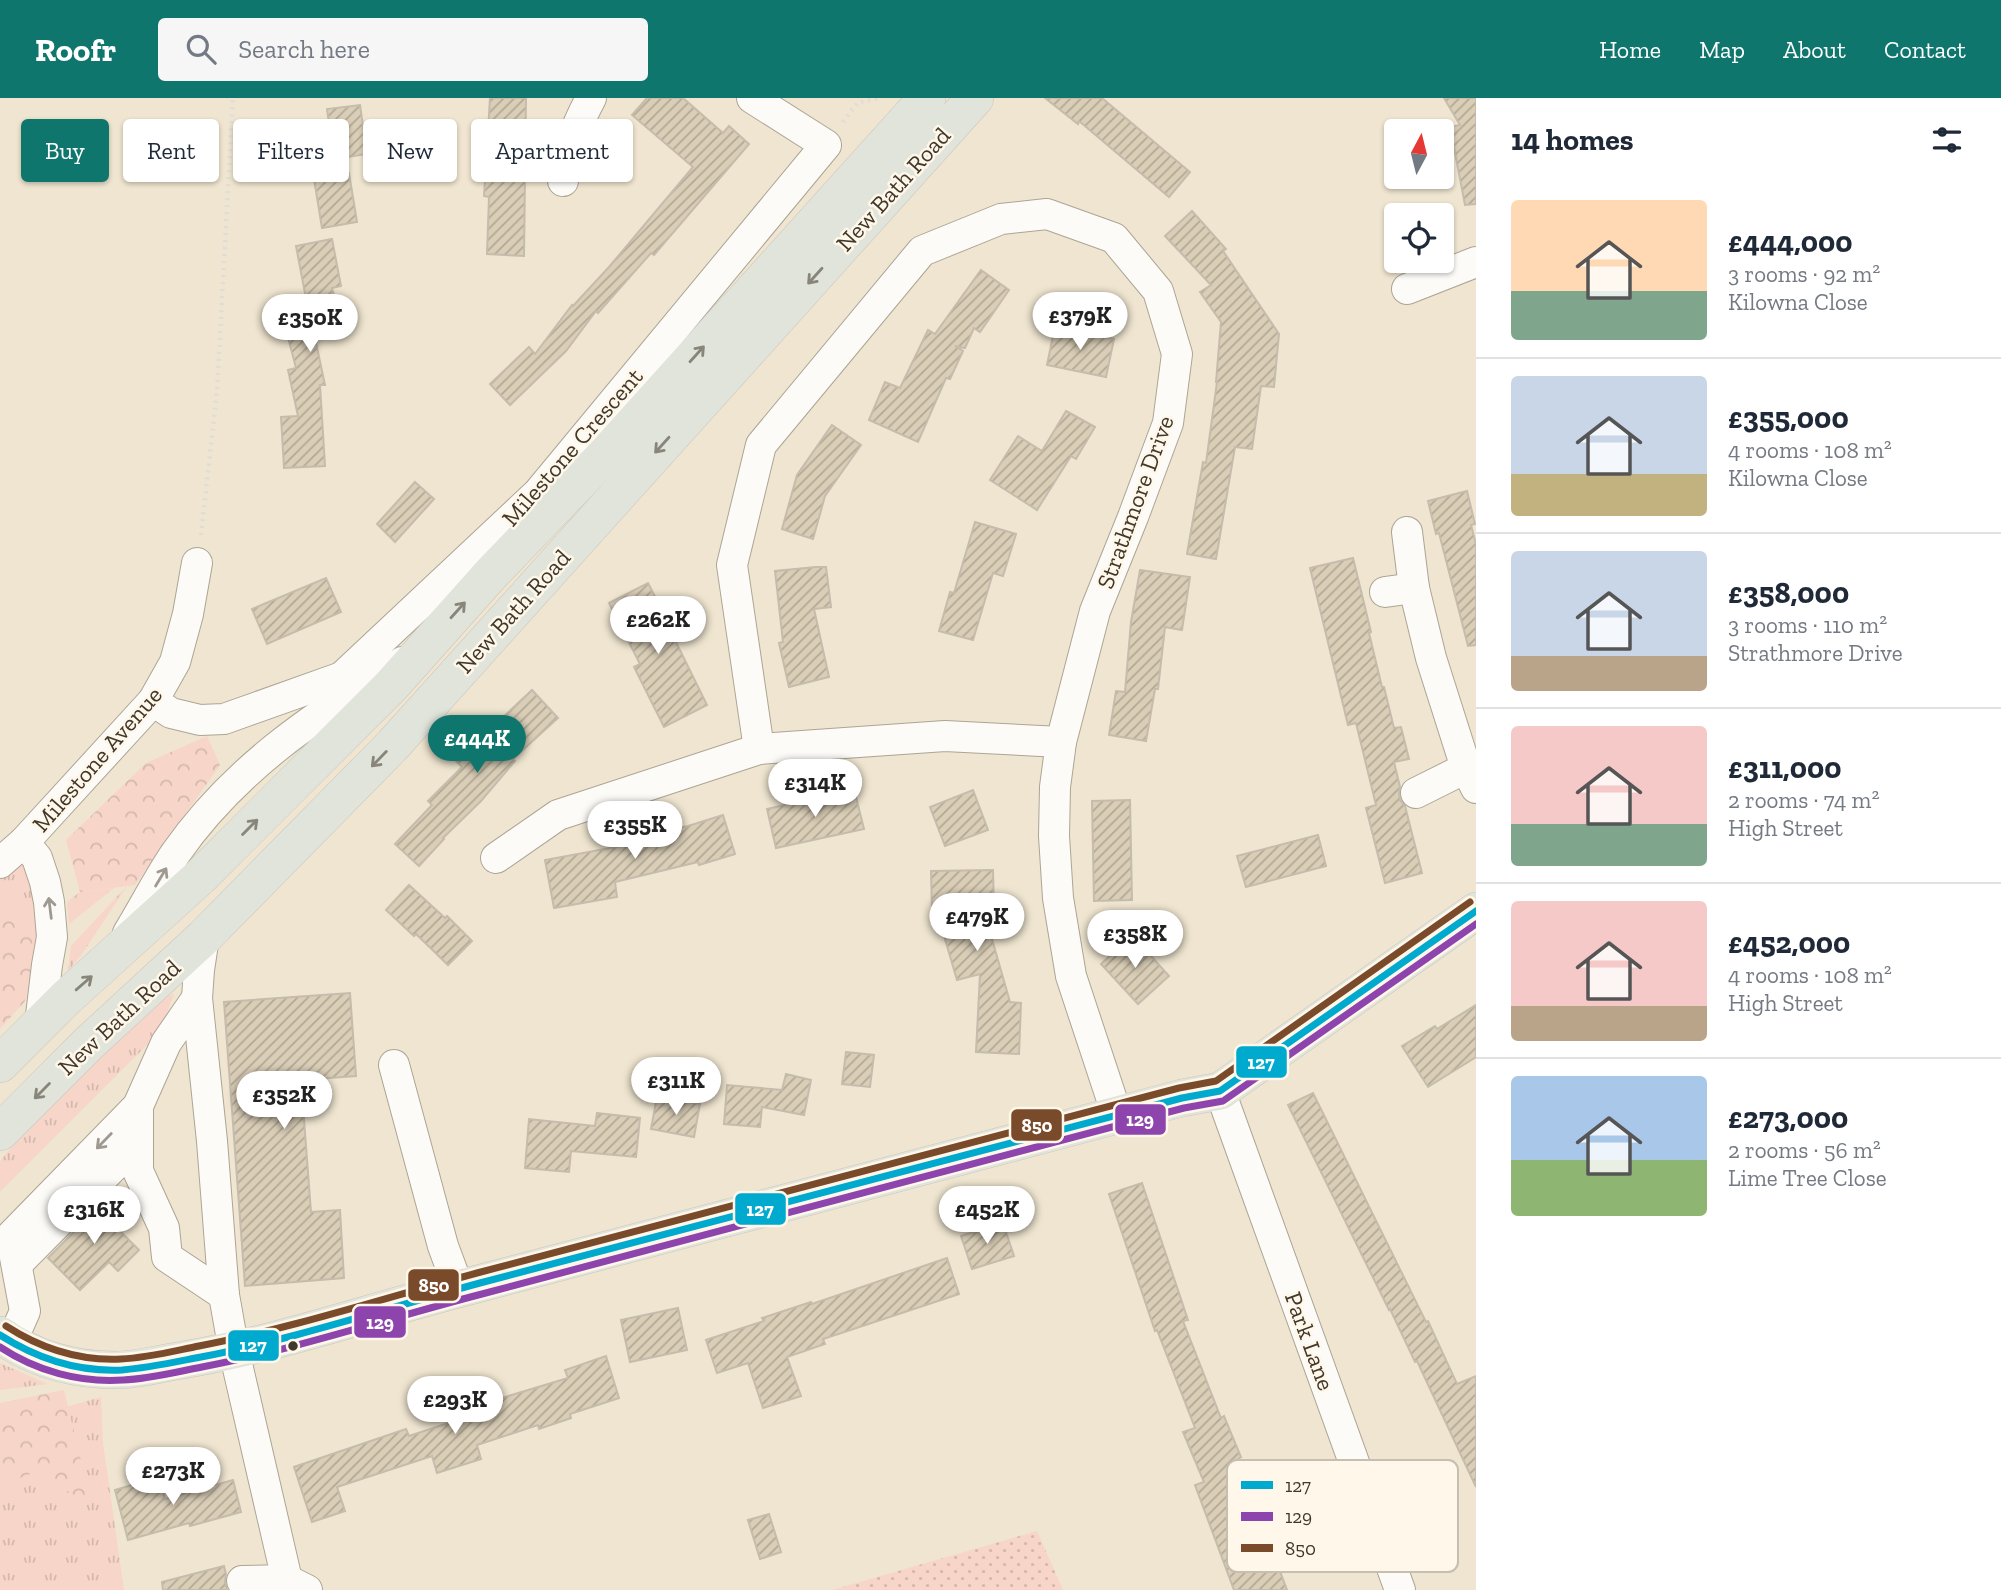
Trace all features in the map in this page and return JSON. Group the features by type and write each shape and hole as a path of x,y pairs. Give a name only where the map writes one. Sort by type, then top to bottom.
{"main road":[{"name":"New Bath Road","path":"0,1064 66,998 200,877 391,686 490,575 607,453 927,98"},
{"name":"New Bath Road","path":"0,1132 88,1044 204,937 392,746 975,98"},
{"path":"5,1339 62,1364 119,1370 234,1351 1117,1115 1220,1091 1476,911"}],"street":[{"path":"580,119 590,98"},
{"path":"752,98 826,145"},
{"name":"Milestone Crescent","path":"153,701 171,713 200,720 224,719 342,677 538,493 826,145"},
{"name":"Strathmore Drive","path":"759,749 732,565 761,445 922,251 1001,219 1047,214 1114,238 1158,291 1178,354 1168,423 1095,611 1061,742 1055,787 1058,898 1071,976 1117,1115"},
{"path":"1408,289 1476,262"},
{"path":"1407,532 1399,590 1431,658 1471,778 1416,793"},
{"name":"Milestone Avenue","path":"0,863 24,842 153,701 175,662 188,614 197,563"},
{"path":"496,858 558,815 759,749 945,736 1061,742"},
{"path":"24,842 37,858 50,902 52,936 40,1024"},
{"path":"204,937 197,998 224,1295 234,1351 297,1585 242,1581"},
{"path":"5,1339 25,1311 11,1237 138,1106 166,1043 197,998"},
{"path":"394,1065 443,1246 459,1289"},
{"name":"Park Lane","path":"1220,1091 1353,1460"},
{"path":"138,1106 138,1157 164,1228 167,1257 224,1295"},
{"path":"19,1276 138,1157"},
{"name":"Park Lane","path":"1394,1572 1400,1590"}],"path":[{"path":"197,563 217,391 233,98"},
{"path":"826,145 857,103 879,98"}],"green space":[{"path":"207,736 220,765 135,885 80,892 66,840 146,763"},
{"path":"26,855 41,928 0,901 0,879"},
{"path":"127,886 82,954 68,971 71,946"},
{"path":"114,888 69,924 67,902 80,892"},
{"path":"0,901 41,928 26,1000 0,1029"},
{"path":"174,994 160,1032 0,1192 0,1161 53,1099 159,999"},
{"path":"0,1363 48,1384 0,1390"},
{"path":"64,1390 92,1506 35,1472 0,1486 0,1403"},
{"path":"101,1397 103,1443 124,1590 0,1590 0,1426"},
{"path":"1037,1531 1063,1590 832,1590"}],"building":[{"path":"490,98 526,98 526,119 489,119"},
{"path":"647,98 683,98 723,133 729,126 749,144 654,255 651,253 598,313 596,311 566,351 510,405 490,384 529,347 535,354 572,305 609,267 693,167 632,115"},
{"path":"1045,98 1102,98 1190,172 1169,197 1079,121 1078,124"},
{"path":"1444,98 1476,98 1476,204 1465,205 1454,148 1454,126 1460,125"},
{"path":"360,105 363,155 349,157 349,119 328,119 327,109"},
{"path":"349,173 357,222 322,228 314,182 349,182"},
{"path":"485,182 525,182 524,256 487,254 489,197 484,196"},
{"path":"1192,211 1226,249 1223,251 1279,334 1274,387 1261,386 1252,449 1235,447 1216,559 1187,554 1203,462 1206,463 1217,382 1221,322 1200,292 1211,285 1165,236"},
{"path":"332,239 341,286 332,288 342,325 314,333 325,385 320,385 325,466 284,468 281,417 298,416 288,370 296,368 281,311 307,304 296,246"},
{"path":"981,270 1009,290 980,332 974,328 965,348 955,346 963,351 950,379 946,378 918,442 869,420 885,382 900,388 928,330 935,334"},
{"path":"1055,326 1114,339 1106,377 1047,365"},
{"path":"1066,411 1095,427 1076,459 1071,456 1037,510 990,480 1018,436 1042,451"},
{"path":"832,425 861,445 825,496 813,539 782,529 797,475"},
{"path":"415,482 434,499 395,542 377,524"},
{"path":"1467,491 1475,524 1471,525 1476,544 1476,645 1468,646 1428,501"},
{"path":"975,522 1016,534 1003,576 993,573 973,640 939,631 950,592 954,593"},
{"path":"1353,558 1382,687 1394,728 1401,727 1409,759 1394,762 1400,800 1405,806 1422,873 1385,883 1366,808 1376,805 1356,723 1348,725 1310,568"},
{"path":"826,567 831,607 814,609 829,677 789,687 779,643 783,642 775,571"},
{"path":"1140,570 1190,577 1182,630 1165,627 1158,689 1155,689 1146,741 1109,735 1116,691 1125,692 1131,622"},
{"path":"326,578 341,612 267,644 252,609"},
{"path":"648,583 707,705 664,727 634,667 640,664 609,603"},
{"path":"532,690 558,718 513,759 515,761 481,801 419,866 395,844 432,805 428,801 462,767 455,760 482,730 485,734"},
{"path":"854,789 864,829 776,848 767,809"},
{"path":"973,790 988,830 945,846 930,807"},
{"path":"1130,800 1132,900 1094,901 1092,801"},
{"path":"723,815 735,854 699,865 698,862 615,882 617,897 554,908 545,860 637,843 636,838"},
{"path":"1318,835 1326,866 1246,887 1237,856"},
{"path":"993,870 994,911 984,911 1010,1002 1021,1003 1019,1054 976,1052 980,974 957,980 937,912 932,912 931,871"},
{"path":"409,885 472,941 448,965 386,910"},
{"path":"1132,935 1169,976 1138,1004 1101,964"},
{"path":"350,993 356,1076 301,1080 311,1212 340,1210 344,1278 245,1286 224,1002"},
{"path":"1476,1005 1476,1057 1428,1087 1402,1046"},
{"path":"846,1052 874,1055 870,1087 842,1084"},
{"path":"786,1074 811,1080 804,1115 762,1107 760,1127 724,1124 727,1085 782,1090"},
{"path":"1313,1093 1457,1384 1476,1376 1476,1487 1417,1361 1415,1362 1288,1105"},
{"path":"657,1096 700,1104 694,1137 651,1129"},
{"path":"597,1113 640,1118 636,1157 571,1151 569,1172 525,1168 529,1119 595,1126"},
{"path":"1142,1183 1188,1320 1183,1321 1221,1418 1224,1416 1241,1457 1238,1460 1227,1460 1227,1571 1195,1485 1204,1482 1183,1432 1195,1428 1157,1330 1155,1331 1109,1194"},
{"path":"115,1190 125,1200 107,1218 139,1250 118,1271 109,1262 80,1290 48,1258"},
{"path":"1003,1223 1014,1256 972,1269 961,1236"},
{"path":"947,1258 959,1294 823,1339 825,1344 787,1357 801,1396 763,1408 748,1363 717,1373 706,1340 764,1321 762,1318 811,1302 812,1304"},
{"path":"678,1308 687,1350 630,1362 621,1320"},
{"path":"606,1356 619,1398 570,1414 571,1418 539,1429 538,1425 477,1445 481,1459 437,1473 432,1456 337,1487 345,1511 312,1522 294,1467 406,1429 409,1436 485,1411 482,1404 568,1378 565,1370"},
{"path":"159,1477 165,1499 233,1480 241,1512 128,1540 115,1490"},
{"path":"769,1514 781,1552 760,1559 748,1520"},
{"path":"224,1566 227,1590 163,1590 162,1582"},
{"path":"1227,1572 1280,1572 1287,1590 1234,1590"}],"transit line":[{"name":"850","path":"6,1326 61,1352 106,1359 151,1356 304,1322 828,1180 1179,1088 1216,1081 1470,902"},
{"name":"127","path":"0,1335 43,1357 89,1369 122,1370 162,1365 306,1332 480,1283 1182,1098 1220,1091 1476,911"},
{"name":"129","path":"0,1347 28,1363 59,1374 107,1380 143,1378 237,1360 1184,1108 1223,1101 1476,924"}]}
